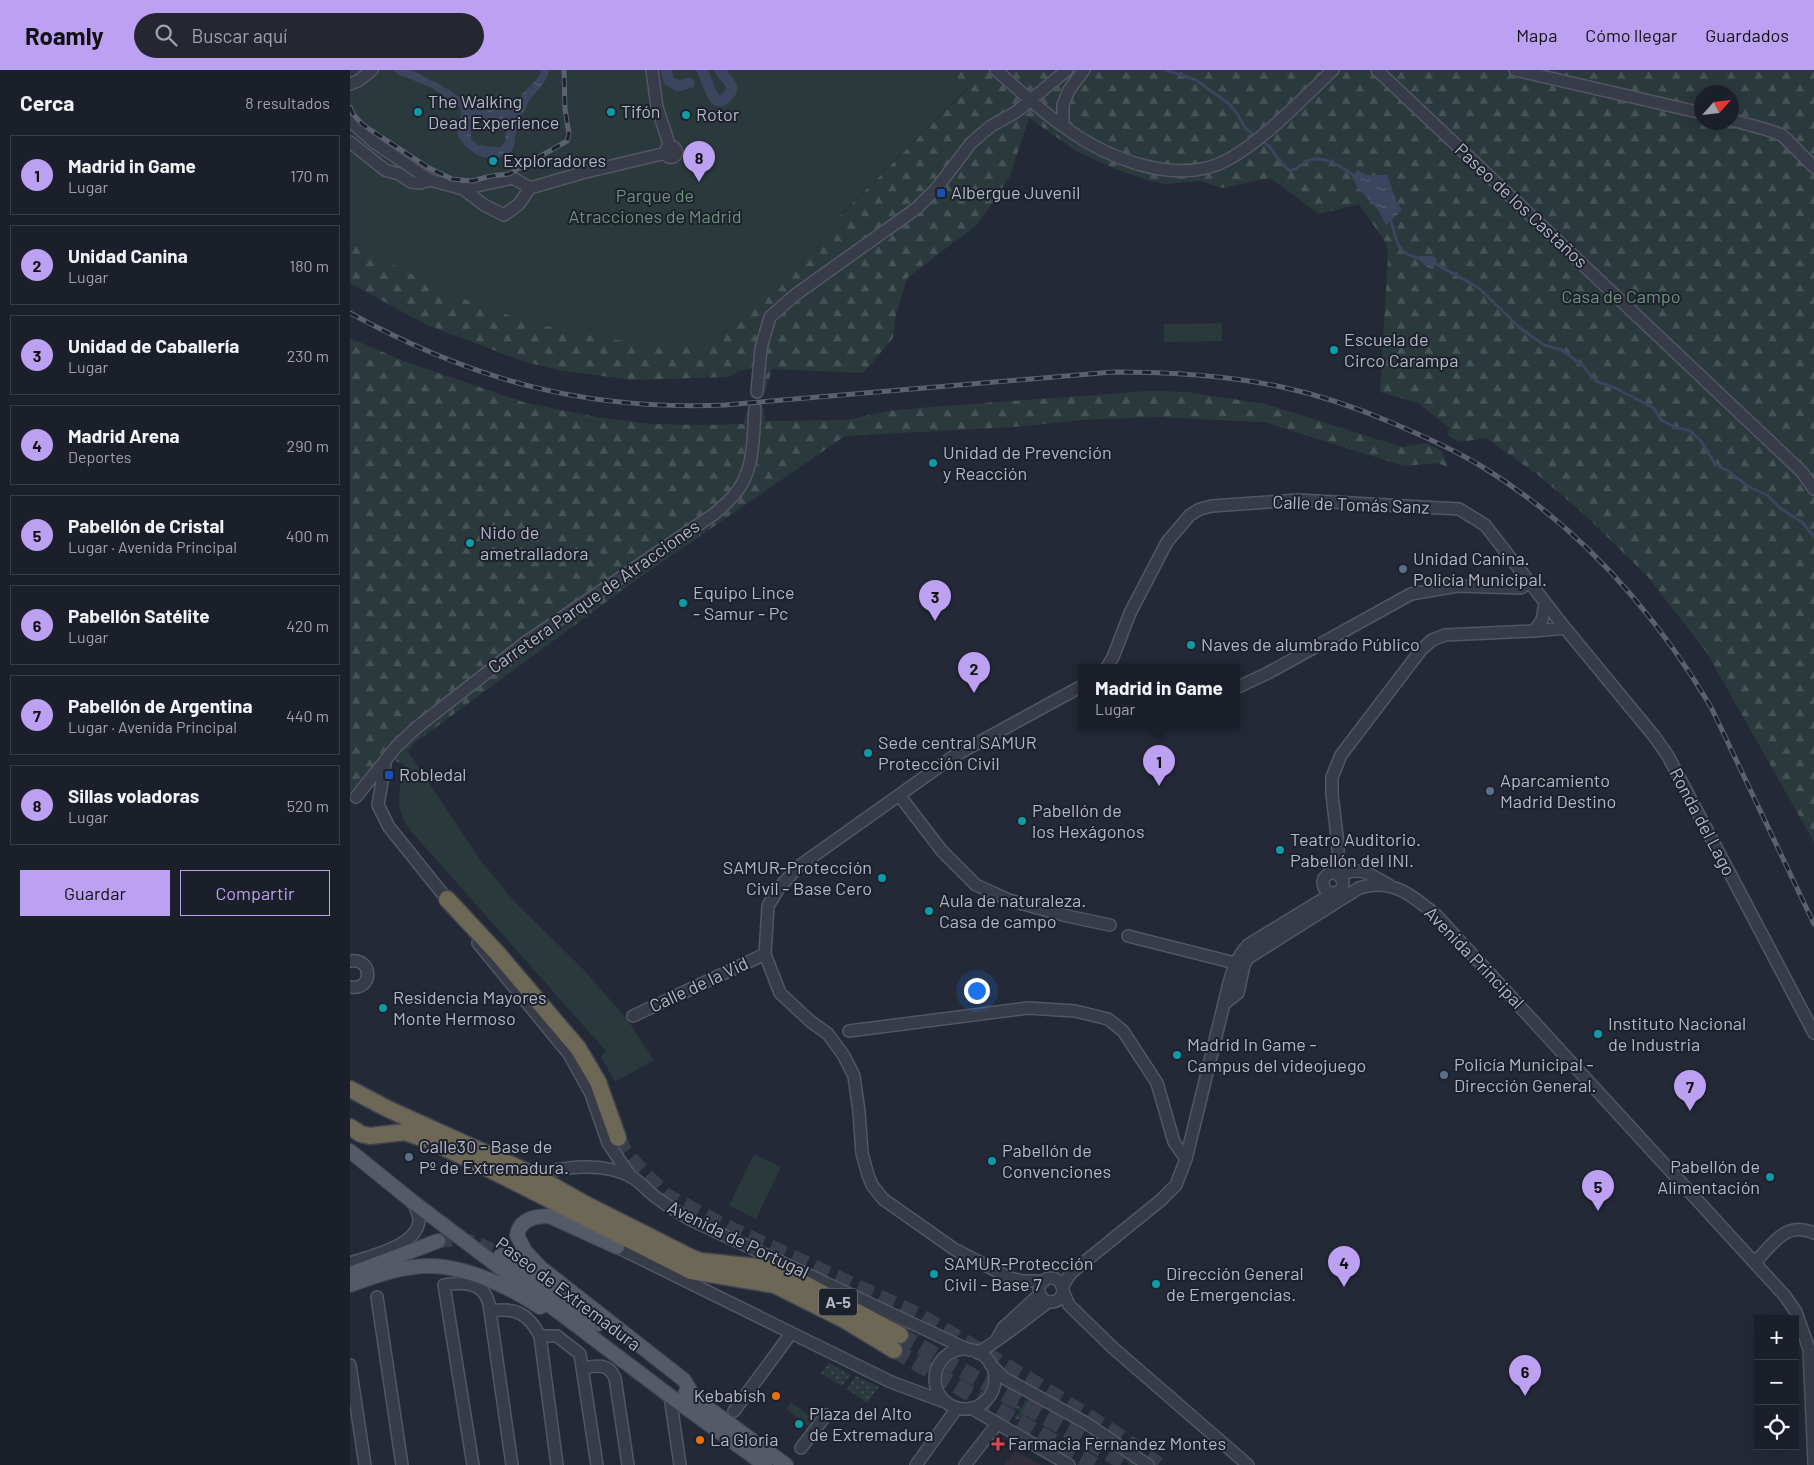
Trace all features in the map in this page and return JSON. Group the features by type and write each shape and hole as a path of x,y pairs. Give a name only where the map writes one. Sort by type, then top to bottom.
{"highway":[{"path":"447,899 499,955 578,1048 598,1082 618,1138"},
{"path":"350,1089 406,1117 532,1174"},
{"name":"A-5","path":"350,1127 361,1134 370,1136 405,1132 479,1164 691,1271 775,1285 843,1319 897,1343 777,1269 700,1261 692,1258 584,1204 532,1174"}],"main road":[{"name":"Paseo de Extremadura","path":"350,1151 414,1202 670,1396 765,1465"},
{"path":"617,1246 549,1216 539,1216 523,1223 517,1235 525,1251 541,1268 684,1380 694,1397"},
{"path":"350,1274 438,1241"},
{"name":"Paseo de Extremadura","path":"501,1255 516,1263 786,1465"},
{"path":"350,1284 392,1270 429,1266 457,1269 500,1284 531,1301 636,1370"}],"street":[{"path":"350,84 358,81 372,70"},
{"path":"350,121 375,143 430,180 463,189 484,205 504,215 519,204 530,188 668,150 657,107 652,70"},
{"path":"996,70 1063,126 1088,143 1138,164 1183,171 1211,167 1228,160 1255,142 1333,70"},
{"path":"757,392 762,348 770,317 795,295 917,208 936,189 971,143 991,126 1016,112 1067,70"},
{"path":"1063,126 1064,105 1068,90 1084,70"},
{"path":"1515,70 1694,111"},
{"name":"Paseo de los Castaños","path":"1378,71 1802,472 1814,489"},
{"path":"1739,122 1782,135 1814,167"},
{"path":"350,142 385,170 399,174 411,182 430,180"},
{"path":"463,189 513,178 530,188"},
{"name":"Carretera Parque de Atracciones","path":"353,798 405,737 526,642 714,514 728,502 740,487 751,460 755,408"},
{"name":"Calle de Tomás Sanz","path":"1109,664 1130,613 1167,542 1190,515 1200,509 1212,506 1298,500 1459,510 1485,525"},
{"name":"Ronda del Lago","path":"1485,525 1668,756 1814,1033"},
{"path":"1240,686 1268,673 1411,594 1457,586 1521,588 1529,582"},
{"path":"1534,631 1542,620 1545,602"},
{"path":"1224,1004 1234,963 1248,945 1314,903 1321,894 1329,890 1339,891 1343,886 1339,876 1332,777 1341,755 1420,650 1432,640 1445,635 1565,628"},
{"path":"1078,688 954,756 798,867 779,888 768,906 764,954 780,992 828,1034 844,1056 854,1076 862,1153 868,1175 878,1195 954,1249 1006,1276 1051,1291 1069,1305 1112,1347 1248,1465"},
{"name":"Carretera Parque de Atracciones","path":"380,809 386,760"},
{"path":"898,795 942,851 976,884 1009,900 1067,916 1110,925"},
{"name":"Carretera Parque de Atracciones","path":"353,798 371,799 380,809"},
{"path":"380,809 389,827 447,899 475,939 569,1054 591,1094 608,1143 631,1177"},
{"path":"1329,890 1324,880 1328,875 1339,876 1358,870 1390,886"},
{"name":"Avenida Principal","path":"981,1356 994,1342 1009,1333 1071,1273 1161,1200 1176,1185 1186,1159 1224,1004 1238,993 1244,965 1253,955 1360,888 1366,886 1390,886 1410,894 1437,916 1785,1296 1796,1312 1809,1349 1814,1462"},
{"path":"1128,936 1234,963"},
{"name":"Calle de la Vid","path":"633,1016 764,954"},
{"path":"350,961 354,960 363,963 368,971 364,984 351,989"},
{"path":"849,1031 1028,1008 1075,1011 1108,1019 1123,1031 1157,1083 1174,1142 1186,1159"},
{"name":"Avenida de Portugal","path":"532,1174 589,1166 608,1169 631,1177 658,1200 689,1219 981,1356 1004,1378 1086,1423 1148,1465"},
{"path":"350,1263 402,1244 410,1238 418,1228 419,1218 414,1202"},
{"path":"1754,1262 1776,1239 1789,1231 1802,1229 1814,1233"},
{"path":"617,1246 891,1382 957,1408 972,1408 980,1405 992,1391 994,1373 981,1356 959,1350 950,1353 943,1359 937,1367 935,1386 945,1402"},
{"path":"473,1465 444,1285 457,1283 472,1284 485,1293 489,1301 512,1465"},
{"path":"376,1297 402,1465"},
{"path":"490,1311 505,1309 520,1313 534,1324 540,1336 557,1465"},
{"path":"540,1336 557,1336 580,1354 597,1465"},
{"path":"734,1411 787,1339"},
{"path":"582,1364 609,1368 615,1378 628,1465"},
{"path":"350,1365 365,1465"},
{"path":"670,1396 680,1465"},
{"path":"916,1465 957,1408"},
{"path":"972,1408 1069,1465"},
{"path":"797,1448 826,1414"},
{"path":"965,1465 997,1424"}],"shaded area":[{"path":"1015,1451 1041,1465 1004,1465"}],"green space":[{"name":"Parque de Atracciones de Madrid","path":"350,70 950,70 967,88 714,341 664,344 608,339 527,322 451,294 350,242"},
{"name":"Casa de Campo","path":"950,70 1814,70 1814,842 1707,653 1648,577 1585,515 1538,475 1486,438 1459,442 1447,435 1450,428 1418,403 1380,392 1388,255 1386,243 1359,204 1319,214 1270,178 1223,188 1200,181 1166,184 1150,181 1113,168 1078,152 1029,118 1010,176 978,224 907,278 895,319 893,338 863,373 772,369 765,392 752,391 753,369 751,368 729,377 633,380 558,370 522,361 425,324 350,283 350,242 451,294 664,344 714,341 967,89"},
{"path":"1222,323 1222,341 1164,342 1164,324"},
{"path":"350,338 406,362 526,403 596,417 651,424 743,424 748,408 764,409 765,421 847,420 887,411 931,407 1149,391 1187,392 1265,404 1402,447 1426,443 1442,451 1448,467 1437,463 1404,466 1264,422 1158,417 1083,420 1013,427 845,436 632,583 413,744 400,763 383,755 361,788 350,792"},
{"path":"407,750 482,862 514,901 582,968 627,1019 654,1060 615,1082 601,1057 606,1051 410,830 402,814 399,799 406,766 400,763"},
{"path":"754,1154 781,1167 756,1219 729,1206"},
{"path":"829,1363 851,1375 842,1386 821,1373"},
{"path":"856,1376 879,1387 867,1403 847,1389"},
{"path":"1026,1399 1029,1401 1029,1407 1034,1406 1036,1408 1032,1412 1036,1419 1031,1420 1028,1413 1023,1418 1015,1420 1015,1416 1021,1412 1012,1402 1016,1402 1021,1408"},
{"path":"791,1402 813,1418 808,1426 786,1409"},
{"path":"1115,1446 1142,1465 1129,1465 1124,1458 1119,1459 1116,1455 1112,1455"}],"water":[{"path":"393,70 411,70 442,86 479,109 494,109 510,108 518,103 522,94 537,79 541,70 549,70 546,80 524,111 513,150 507,155 494,158 476,154 461,141 457,129 461,116 459,106 432,88 398,74","holes":["476,121 496,122 506,130 505,142 500,147 478,145 471,139 471,126"]},
{"path":"1357,170 1366,175 1387,175 1397,203 1402,210 1386,225 1379,211 1358,188 1352,177"},
{"path":"1433,256 1437,260 1433,269 1427,267 1416,257"}],"waterway":[{"path":"666,70 669,81 678,86 689,83"},
{"path":"702,70 712,94 716,100 721,101 732,89 720,70"},
{"path":"1166,70 1196,80 1229,104 1245,128 1269,146 1282,164 1290,171 1310,160 1323,159 1334,163 1356,177"},
{"path":"1390,219 1398,244 1405,252 1419,258"},
{"path":"1432,262 1479,288 1520,328 1544,345 1562,350 1582,365 1596,381 1615,388 1654,408 1661,420 1677,428 1689,430 1701,441 1715,464 1749,487 1767,495 1780,508 1803,523 1814,537"}],"tunnel":[{"path":"618,1138 623,1149 634,1163 666,1196 730,1229 920,1316 1028,1379 1125,1440 1158,1465"},
{"path":"438,1241 464,1240 501,1255"},
{"path":"900,1335 1129,1465"},
{"path":"894,1350 1094,1465"}],"railway":[{"path":"350,107 353,114 363,125 429,168 452,179 472,181 509,174 567,141 569,134 565,109 564,70"},
{"path":"350,313 395,336 485,373 577,396 624,403 674,406 725,405 1113,372 1198,375 1261,383 1310,394 1364,411 1459,454 1516,489 1550,515 1581,543 1639,604 1665,637 1711,707 1814,924"}],"place":[{"name":"The Walking Dead Experience","path":"418,112"},
{"name":"Tifón","path":"611,112"},
{"name":"Rotor","path":"686,115"},
{"name":"Exploradores","path":"493,161"},
{"name":"Sillas voladoras","path":"699,182"},
{"name":"Albergue Juvenil","path":"941,193"},
{"name":"Escuela de Circo Carampa","path":"1334,350"},
{"name":"Unidad de Prevención y Reacción","path":"933,463"},
{"name":"Nido de ametralladora","path":"470,543"},
{"name":"Unidad Canina. Policía Municipal.","path":"1403,569"},
{"name":"Equipo Lince - Samur - Pc","path":"683,603"},
{"name":"Unidad de Caballería","path":"935,621"},
{"name":"Naves de alumbrado Público","path":"1191,645"},
{"name":"Unidad Canina","path":"974,693"},
{"name":"Sede central SAMUR Protección Civil","path":"868,753"},
{"name":"Robledal","path":"389,775"},
{"name":"Madrid in Game","path":"1159,786"},
{"name":"Aparcamiento Madrid Destino","path":"1490,791"},
{"name":"Pabellón de los Hexágonos","path":"1022,821"},
{"name":"Teatro Auditorio. Pabellón del INI.","path":"1280,850"},
{"name":"SAMUR-Protección Civil - Base Cero","path":"882,878"},
{"name":"Aula de naturaleza. Casa de campo","path":"929,911"},
{"name":"Residencia Mayores Monte Hermoso","path":"383,1008"},
{"name":"Instituto Nacional de Industria","path":"1598,1034"},
{"name":"Madrid In Game - Campus del videojuego","path":"1177,1055"},
{"name":"Policía Municipal - Dirección General.","path":"1444,1075"},
{"name":"Pabellón de Argentina","path":"1690,1111"},
{"name":"Calle30 - Base de Pº de Extremadura.","path":"409,1157"},
{"name":"Pabellón de Convenciones","path":"992,1161"},
{"name":"Pabellón de Alimentación","path":"1770,1177"},
{"name":"Pabellón de Cristal","path":"1598,1211"},
{"name":"SAMUR-Protección Civil - Base 7","path":"934,1274"},
{"name":"Dirección General de Emergencias.","path":"1156,1284"},
{"name":"Madrid Arena","path":"1344,1287"},
{"name":"Kebabish","path":"776,1396"},
{"name":"Pabellón Satélite","path":"1525,1396"},
{"name":"Plaza del Alto de Extremadura","path":"799,1424"},
{"name":"La Gloria","path":"700,1440"},
{"name":"Farmacia Fernandez Montes","path":"998,1444"}]}
